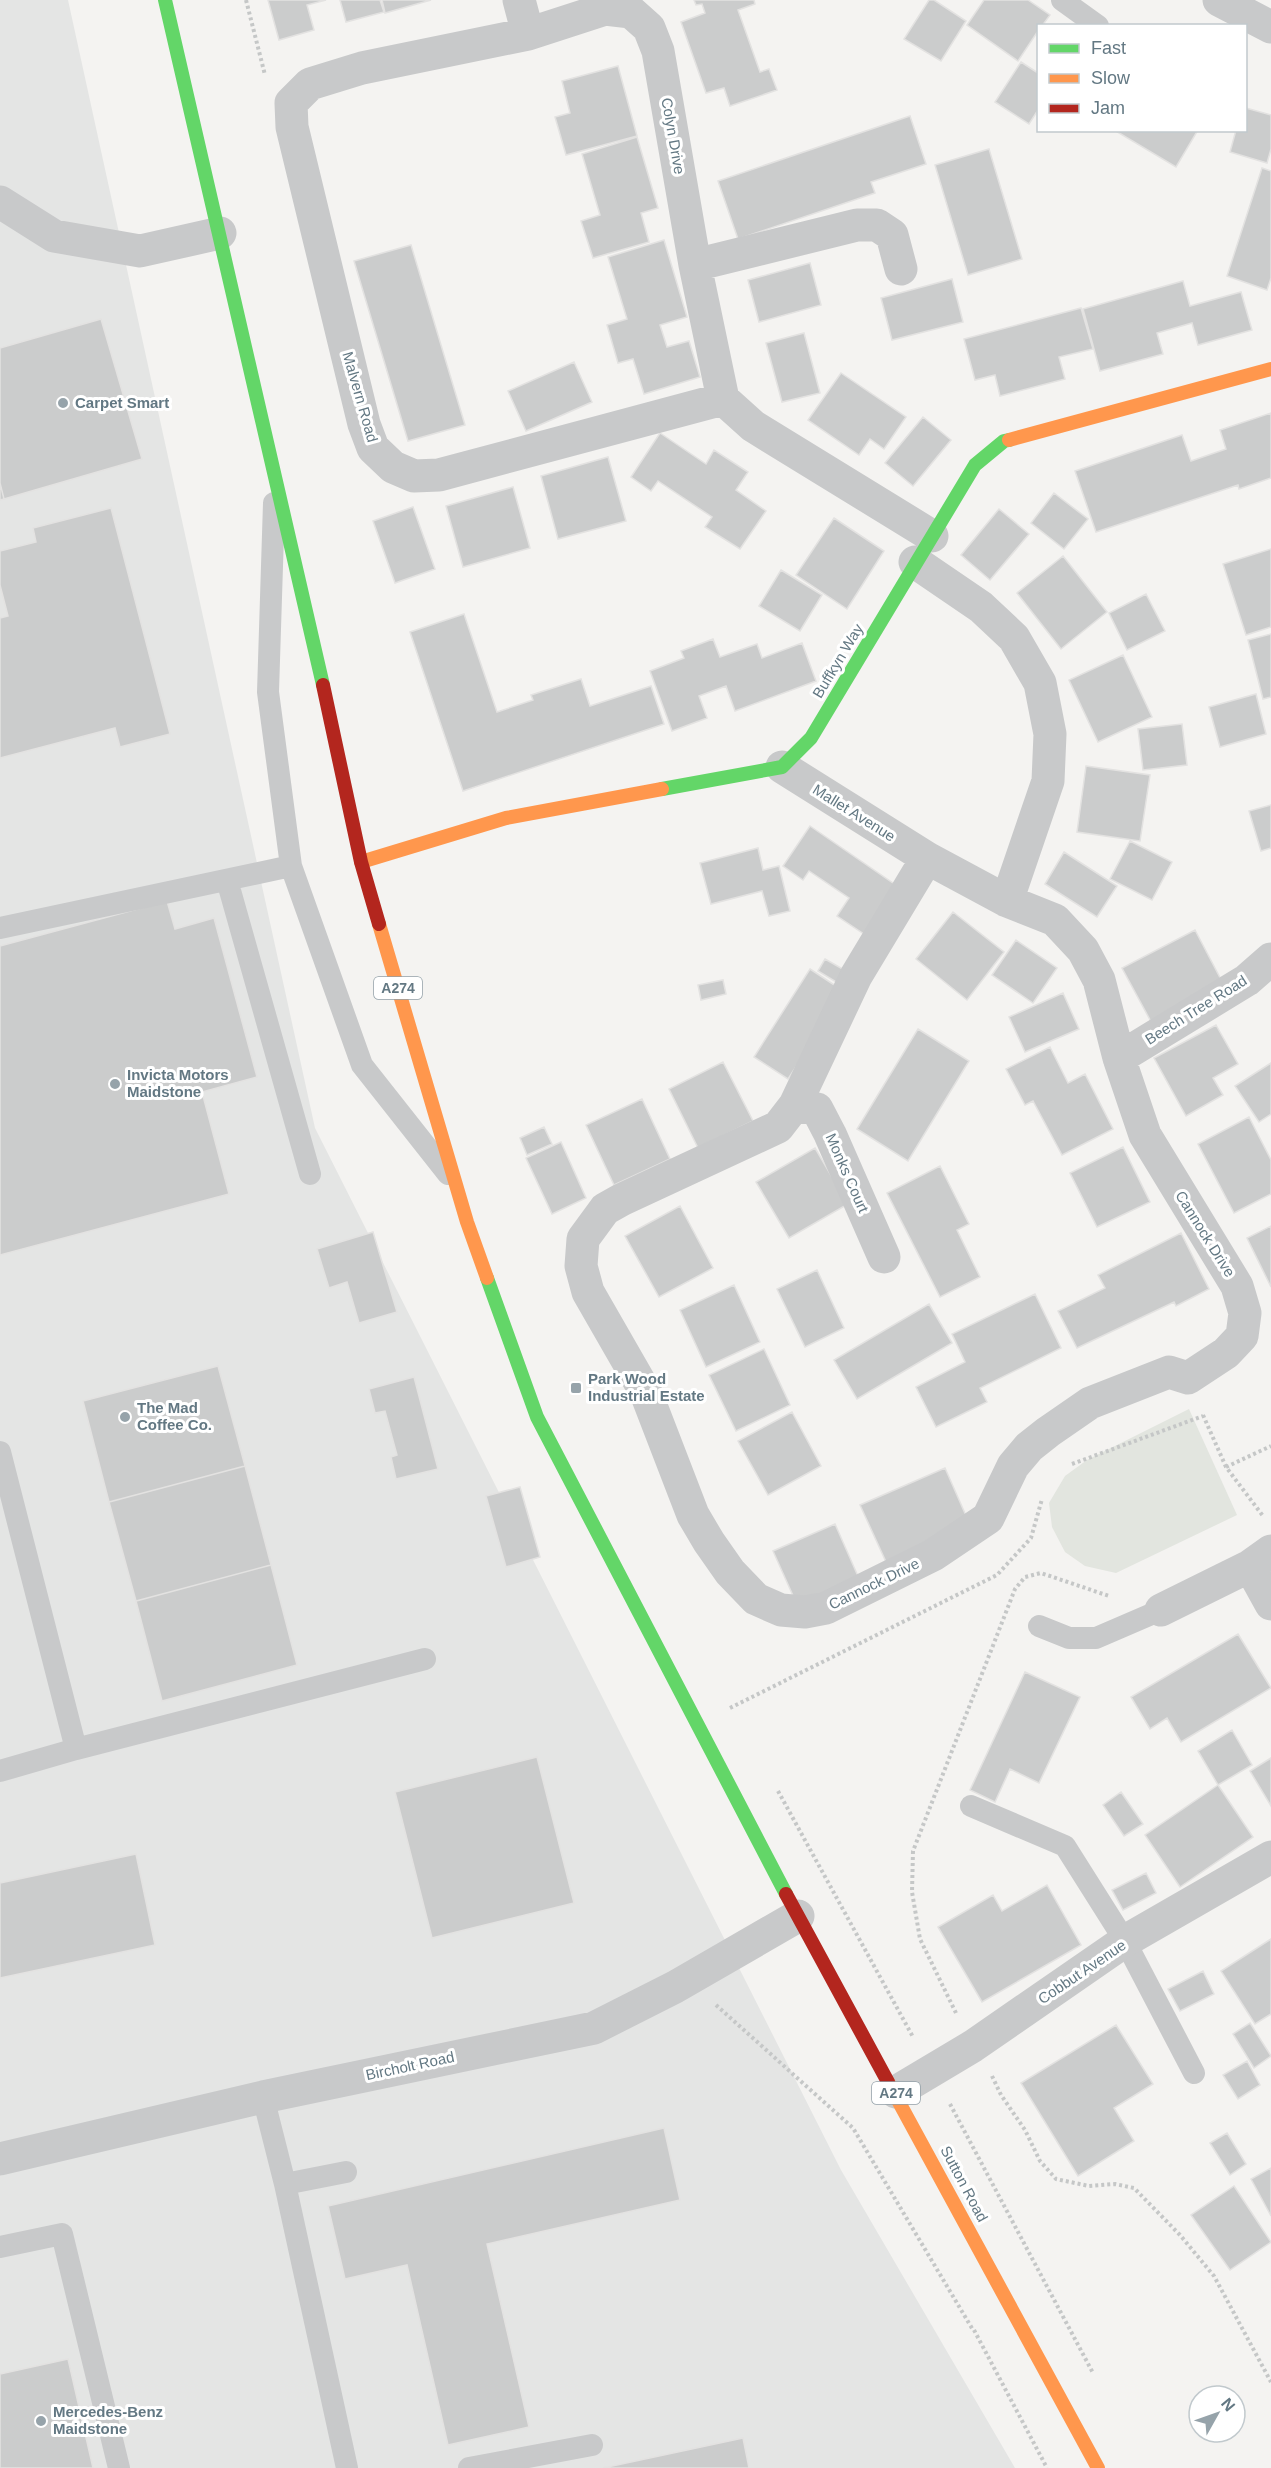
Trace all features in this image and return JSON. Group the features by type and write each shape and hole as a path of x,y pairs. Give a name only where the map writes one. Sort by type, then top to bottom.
{"main road":[{"name":"A274","path":"165,0 275,470 361,862 467,1222 537,1417 798,1916"},
{"name":"Buffkyn Way","path":"782,767 811,738 975,465 1004,441 1271,369"},
{"path":"361,862 506,818 782,767"},
{"name":"Sutton Road","path":"798,1916 896,2092 1098,2468"}],"street":[{"path":"519,0 528,34"},
{"path":"1219,0 1271,27"},
{"name":"Colyn Drive","path":"292,115 310,84 362,69 528,34 606,9 631,12 649,28 658,51 695,265 723,399"},
{"name":"Malvern Road","path":"292,115 364,424 373,448 393,467 414,477 439,475 723,399"},
{"path":"0,202 54,236 140,251 220,232"},
{"path":"695,265 857,225 877,225 892,235 901,269"},
{"path":"723,399 753,426 923,549 1014,638 1040,683 1050,734 1048,781 1007,901"},
{"name":"Mallet Avenue","path":"782,767 927,858"},
{"name":"Cannock Drive","path":"927,858 1007,901 1055,920 1083,950 1099,980 1119,1059 1145,1135 1237,1286 1245,1313 1242,1336 1226,1353 1188,1378 1169,1372 1090,1404 1048,1432 1029,1446 1013,1466 988,1518 933,1555 826,1608 805,1612 782,1611 756,1599 730,1572 693,1515 656,1415 628,1359 588,1292 580,1266 583,1239 605,1209 670,1176 778,1127 795,1105 856,976 927,858"},
{"name":"Beech Tree Road","path":"1119,1059 1247,980 1271,959"},
{"name":"Monks Court","path":"795,1105 816,1109 830,1134 884,1257"},
{"path":"1161,1610 1263,1547 1271,1604"},
{"name":"Cobbut Avenue","path":"896,2092 973,2046 1125,1941 1271,1857"},
{"name":"Bircholt Road","path":"0,2159 263,2097 594,2028 681,1983 798,1916"}],"lane":[{"path":"1062,0 1095,24"},
{"path":"275,470 268,692 291,866 362,1065 456,1184"},
{"path":"0,928 291,866"},
{"path":"226,880 310,1174"},
{"path":"0,1452 76,1749"},
{"path":"1039,1626 1069,1638 1096,1638 1161,1610"},
{"path":"0,1771 76,1749 425,1659"},
{"path":"971,1806 1065,1846 1125,1941 1194,2073"},
{"path":"263,2097 285,2184 347,2468"},
{"path":"285,2184 346,2172"},
{"path":"0,2247 62,2234 119,2468"},
{"path":"469,2468 592,2445"}],"path":[{"path":"246,0 265,74 292,115"},
{"path":"1188,1378 1226,1467 1262,1514 1263,1547"},
{"path":"1226,1467 1271,1446"},
{"path":"1253,1519 1262,1514"},
{"path":"1111,1597 1041,1573 1025,1577 1015,1588 913,1851 912,1892 920,1939 973,2046 1026,2130 1040,2161 1056,2179 1089,2186 1114,2184 1134,2188 1180,2235 1214,2276 1271,2382"},
{"path":"733,1706 736,1712"},
{"path":"774,1784 931,2071 1095,2379"},
{"path":"681,1983 720,2008 853,2128 973,2330"}],"shaded area":[{"path":"0,0 68,0 315,1128 841,2170 1015,2468 0,2468"},
{"path":"1189,1409 1237,1515 1116,1573 1085,1566 1065,1552 1052,1527 1049,1503 1065,1476 1087,1460"}],"building":[{"path":"268,0 326,0 307,5 314,30 279,40"},
{"path":"340,0 380,0 384,12 346,22"},
{"path":"382,0 431,0 385,13"},
{"path":"694,0 754,0 755,4 738,10 760,72 769,69 777,90 730,106 724,88 706,93 681,22 705,13 702,4 696,5"},
{"path":"929,0 934,0 966,21 941,61 904,39"},
{"path":"984,0 1028,0 1050,15 1043,24 1037,24 1037,32 1018,61 967,25"},
{"path":"1021,62 1037,72 1037,112 1029,124 995,102"},
{"path":"618,66 637,136 566,155 555,117 570,113 562,81"},
{"path":"1247,108 1271,115 1271,149 1267,163 1230,152 1235,132 1247,132"},
{"path":"910,116 926,164 871,182 875,193 738,239 718,181"},
{"path":"1117,132 1197,132 1176,167"},
{"path":"637,137 658,208 641,213 649,242 593,258 581,221 600,215 582,154"},
{"path":"989,149 1022,259 968,275 935,165"},
{"path":"1262,168 1271,171 1271,278 1267,290 1227,276"},
{"path":"664,240 687,317 660,325 667,347 689,341 700,377 644,394 633,359 618,363 607,325 627,319 608,257"},
{"path":"411,245 465,425 408,441 354,261"},
{"path":"810,263 821,305 759,322 748,280"},
{"path":"952,279 963,322 892,340 881,298"},
{"path":"1183,281 1190,306 1241,292 1252,330 1198,345 1192,323 1157,333 1163,354 1100,371 1083,309"},
{"path":"1081,308 1093,349 1059,357 1065,379 1000,396 995,375 975,380 964,339"},
{"name":"Carpet Smart","path":"101,319 142,459 4,499 0,483 0,348"},
{"path":"804,333 820,393 782,402 766,343"},
{"path":"574,362 592,402 526,431 508,391"},
{"path":"841,373 906,417 884,449 870,439 859,455 808,420"},
{"path":"1271,413 1271,478 1239,489 1238,485 1096,532 1075,471 1182,435 1191,461 1226,449 1220,430"},
{"path":"923,417 951,440 913,486 885,463"},
{"path":"660,433 706,464 714,450 748,472 736,490 766,511 740,549 705,527 712,517 658,481 651,491 631,477"},
{"path":"608,457 626,521 558,539 541,476"},
{"path":"0,483 4,499 0,500"},
{"path":"513,487 530,548 463,567 446,506"},
{"path":"1054,493 1088,519 1064,549 1031,523"},
{"path":"413,507 435,569 395,583 373,521"},
{"path":"111,508 170,734 120,747 115,728 0,758 0,618 8,616 0,585 0,551 36,542 33,528"},
{"path":"999,509 1029,534 990,580 961,555"},
{"path":"834,518 884,551 847,609 796,575"},
{"path":"1271,549 1271,627 1246,635 1223,564"},
{"path":"1063,556 1107,612 1061,649 1017,593"},
{"path":"781,570 822,595 800,631 759,606"},
{"path":"1146,594 1165,631 1127,650 1109,613"},
{"path":"464,614 497,712 533,700 531,695 581,679 590,706 651,686 664,724 463,791 410,632"},
{"path":"1271,634 1271,697 1263,699 1248,640"},
{"path":"713,639 720,657 757,644 762,658 802,643 816,681 735,711 726,686 699,696 707,718 672,731 650,671 684,658 681,651"},
{"path":"1123,655 1152,717 1098,742 1069,680"},
{"path":"1256,694 1266,734 1220,747 1209,707"},
{"path":"1182,724 1187,765 1143,770 1138,729"},
{"path":"1086,766 1150,775 1140,841 1077,832"},
{"path":"1271,805 1271,848 1261,851 1249,811"},
{"path":"810,826 903,890 870,938 837,916 849,898 809,871 803,880 783,866"},
{"path":"1130,841 1172,862 1152,900 1110,879"},
{"path":"758,848 763,870 779,866 790,911 769,916 762,891 711,904 700,863"},
{"path":"1064,852 1117,886 1097,917 1045,884"},
{"name":"Invicta Motors Maidstone","path":"167,901 175,929 214,918 257,1077 202,1092 229,1194 0,1255 0,946"},
{"path":"953,912 1004,952 967,1000 916,959"},
{"path":"1195,930 1227,991 1155,1029 1122,968"},
{"path":"1016,940 1057,968 1033,1003 992,975"},
{"path":"825,959 848,972 841,985 818,971"},
{"path":"810,969 845,992 788,1079 754,1057"},
{"path":"723,980 726,994 701,1000 698,985"},
{"path":"1063,993 1079,1029 1025,1052 1009,1017"},
{"path":"1216,1025 1238,1064 1213,1078 1223,1095 1186,1116 1154,1058"},
{"path":"918,1029 969,1061 908,1161 857,1129"},
{"path":"1050,1047 1068,1083 1085,1074 1113,1129 1062,1155 1033,1101 1025,1105 1006,1069"},
{"path":"723,1062 753,1121 698,1148 669,1089"},
{"path":"1271,1063 1271,1114 1259,1122 1235,1086"},
{"path":"642,1099 670,1159 614,1185 586,1125"},
{"path":"1249,1117 1271,1160 1271,1194 1234,1213 1198,1144"},
{"path":"544,1127 552,1144 527,1155 520,1138"},
{"path":"561,1142 586,1198 552,1214 526,1158"},
{"path":"1123,1147 1150,1202 1097,1227 1070,1173"},
{"path":"815,1148 848,1204 789,1238 756,1182"},
{"path":"940,1166 969,1224 957,1230 980,1277 940,1297 887,1193"},
{"path":"680,1206 713,1268 659,1297 625,1236"},
{"path":"1271,1226 1271,1287 1247,1238"},
{"path":"373,1232 397,1312 359,1323 347,1282 329,1288 317,1249"},
{"path":"1181,1233 1209,1289 1176,1306 1174,1302 1077,1348 1058,1311 1105,1288 1098,1275"},
{"path":"817,1270 844,1328 805,1347 777,1289"},
{"path":"734,1285 760,1342 706,1367 680,1310"},
{"path":"1035,1294 1061,1348 980,1388 987,1402 936,1427 916,1387 965,1362 952,1334"},
{"path":"929,1304 952,1343 857,1399 834,1360"},
{"path":"764,1349 790,1405 736,1431 709,1375"},
{"path":"218,1366 245,1466 109,1502 83,1401"},
{"path":"414,1377 438,1469 396,1479 391,1457 397,1455 385,1411 375,1413 369,1389"},
{"path":"792,1412 821,1466 768,1495 738,1441"},
{"path":"245,1466 271,1565 136,1601 109,1502"},
{"path":"945,1468 971,1527 887,1564 860,1505"},
{"path":"520,1487 540,1557 506,1567 486,1496"},
{"path":"835,1524 861,1583 799,1609 773,1551"},
{"path":"271,1565 297,1665 162,1701 136,1601"},
{"path":"1238,1634 1271,1688 1181,1742 1167,1718 1150,1729 1131,1697"},
{"path":"1025,1672 1080,1697 1039,1783 1010,1769 995,1802 970,1790"},
{"path":"1232,1730 1252,1765 1218,1785 1198,1751"},
{"path":"537,1757 574,1903 432,1938 395,1792"},
{"path":"1271,1758 1271,1806 1250,1771"},
{"path":"1218,1785 1253,1837 1180,1887 1145,1835"},
{"path":"1121,1792 1143,1824 1124,1836 1103,1805"},
{"path":"136,1854 155,1945 0,1978 0,1883"},
{"path":"1146,1873 1156,1893 1123,1910 1112,1890"},
{"path":"1047,1885 1081,1945 982,2002 938,1927 993,1895 1002,1911"},
{"path":"1271,1939 1271,2014 1255,2024 1221,1971"},
{"path":"1203,1971 1214,1994 1180,2011 1168,1989"},
{"path":"1250,2023 1271,2056 1254,2068 1233,2034"},
{"path":"1116,2025 1153,2084 1114,2108 1134,2141 1078,2176 1021,2083"},
{"path":"1247,2061 1260,2085 1238,2099 1223,2075"},
{"path":"664,2128 680,2200 487,2244 529,2427 448,2445 407,2265 345,2279 328,2206"},
{"path":"1227,2133 1246,2164 1230,2175 1210,2143"},
{"path":"1271,2168 1271,2216 1251,2179"},
{"path":"1234,2186 1271,2242 1230,2270 1191,2215"},
{"name":"Mercedes-Benz Maidstone","path":"68,2359 93,2468 0,2468 0,2374"},
{"path":"743,2438 749,2468 603,2468"}],"traffic: fast":[{"path":"165,0 323,685"},
{"path":"662,789 782,767 811,738 975,465 1004,441 1009,440"},
{"path":"487,1278 537,1417 786,1894"}],"traffic: slow":[{"path":"1009,440 1271,369"},
{"path":"361,862 506,818 662,789"},
{"path":"379,924 467,1222 487,1278"},
{"path":"888,2082 1098,2468"}],"traffic: jam":[{"path":"323,685 361,862 379,924"},
{"path":"786,1894 888,2082"}],"place":[{"name":"Carpet Smart","path":"63,403"},
{"name":"Invicta Motors Maidstone","path":"115,1084"},
{"name":"Park Wood Industrial Estate","path":"576,1388"},
{"name":"The Mad Coffee Co.","path":"125,1417"},
{"name":"Mercedes-Benz Maidstone","path":"41,2421"}]}
